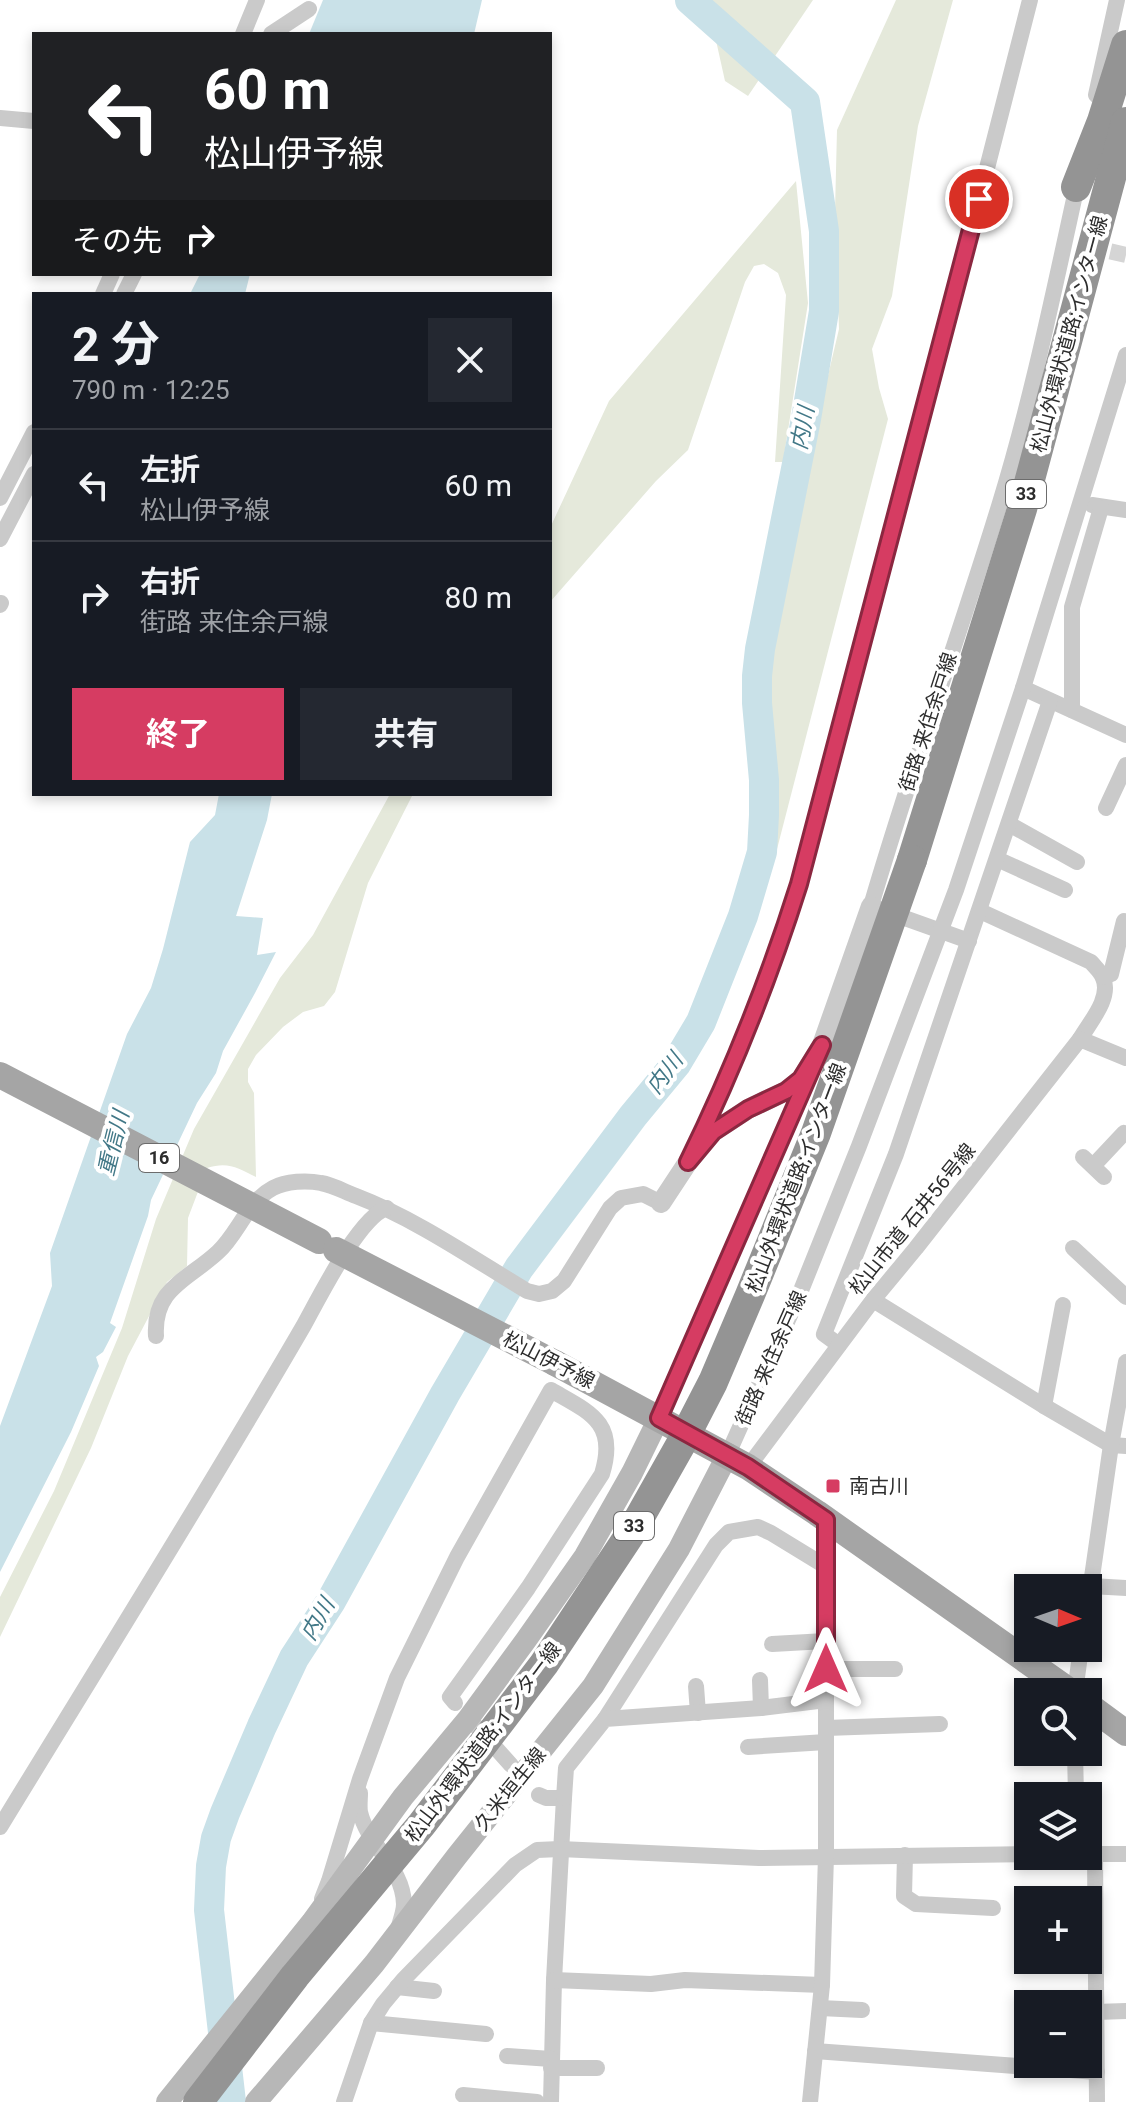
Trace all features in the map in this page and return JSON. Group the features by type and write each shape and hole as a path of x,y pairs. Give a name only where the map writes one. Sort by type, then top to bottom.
{"highway":[{"path":"1076,187 1102,121 1126,45"},
{"name":"松山外環状道路;インター線","path":"198,2102 295,1976 422,1824 570,1628 636,1523 713,1382 816,1133 912,860 1022,509 1126,122"}],"main road":[{"name":"松山伊予線","path":"0,1075 738,1460 1053,1678"},
{"path":"167,2102 312,1922 403,1797 468,1719 585,1556 659,1418"},
{"name":"久米垣生線","path":"262,2099 374,1964 482,1823 593,1686 738,1460"},
{"path":"1102,1715 1126,1733"}],"street":[{"path":"244,32 257,0"},
{"path":"688,1162 711,1116 779,946 799,884 1030,0"},
{"name":"街路 来住余戸線","path":"659,1418 822,1045 871,906 908,783 1000,505 1029,401 1117,0"},
{"path":"274,32 309,9"},
{"path":"0,118 32,121"},
{"path":"1064,240 1081,244"},
{"name":"街路 来住余戸線","path":"738,1460 956,890 1081,501 1118,413 1126,355"},
{"path":"0,498 32,436"},
{"path":"0,539 32,478"},
{"path":"1081,501 1101,508 1126,510"},
{"path":"1072,710 1072,607 1101,508"},
{"path":"1023,688 1126,735"},
{"path":"839,1345 824,1334 896,1154 1050,701"},
{"path":"1106,808 1126,765"},
{"path":"1009,824 1077,862"},
{"path":"997,859 1064,892"},
{"path":"871,906 969,941"},
{"path":"980,911 1091,962 1103,977"},
{"name":"松山市道 石井56号線","path":"738,1460 839,1345 1080,1039 1105,997 1103,977 1111,974 1124,921"},
{"path":"1080,1039 1126,1058"},
{"path":"156,1336 155,1320 171,1288 228,1242 238,1224 264,1193 277,1186 307,1182 323,1183 387,1208 527,1291 539,1294 552,1291 564,1281 610,1208 621,1198 643,1194 661,1203 688,1162 713,1132 748,1109 786,1091 801,1079 822,1045"},
{"path":"1093,1167 1126,1134"},
{"path":"0,1827 246,1424 332,1272 370,1220 379,1210 387,1208"},
{"path":"1073,1248 1126,1297"},
{"path":"873,1300 1044,1406 1118,1445"},
{"path":"1044,1406 1063,1305"},
{"path":"1093,1574 1118,1445 1126,1362"},
{"path":"312,1922 329,1881 360,1779 397,1678 457,1557 551,1390 591,1413 605,1437 608,1455 602,1474 528,1588 450,1697 455,1703"},
{"path":"810,2102 822,1985 826,1856 826,1520"},
{"path":"551,2102 554,1980 566,1768 605,1719 716,1545 729,1532 758,1527 825,1566"},
{"path":"1102,1587 1126,1588"},
{"path":"772,1644 826,1641"},
{"path":"826,1669 895,1669"},
{"path":"760,1680 761,1708"},
{"path":"696,1686 698,1713"},
{"path":"605,1719 761,1708 826,1700"},
{"path":"748,1747 826,1735 940,1724"},
{"path":"477,1727 511,1765"},
{"path":"360,1779 360,1811 373,1839 399,1880 404,1905 397,1934"},
{"path":"539,1795 564,1798"},
{"path":"344,2102 371,2023 383,2004 515,1865 537,1850 759,1858 1014,1854"},
{"path":"1102,1854 1126,1854"},
{"path":"905,1855 904,1896 916,1904 993,1908"},
{"path":"554,1980 651,1984 685,1980 822,1985"},
{"path":"397,1987 434,1991"},
{"path":"820,2008 862,2010"},
{"path":"1102,2012 1126,2011"},
{"path":"371,2023 486,2034"},
{"path":"815,2051 1014,2066"},
{"path":"507,2056 597,2068"},
{"path":"1097,2078 1097,2102"},
{"path":"463,2095 537,2102"}],"shaded area":[{"path":"707,0 813,0 748,96 725,81"},
{"path":"896,0 953,0 918,126 892,296 872,349 888,419 776,853 771,717 763,674 799,498 839,329 835,211 837,130"},
{"path":"796,181 808,303 783,462 775,462 786,295 778,273 764,264 754,266 745,282 688,450 656,481 552,600 552,524 609,401"},
{"path":"389,796 412,796 368,883 335,992 324,1006 303,1012 283,1027 256,1055 248,1069 248,1082 254,1093 256,1177 227,1165 207,1168 188,1218 187,1266 167,1282 128,1356 91,1448 0,1637 0,1597 54,1491 122,1328 156,1219 194,1129 280,978 313,935"}],"water":[{"path":"323,0 482,0 474,32 310,32"},
{"path":"199,276 250,276 246,292 191,292"},
{"name":"重信川","path":"219,796 272,796 267,820 236,916 263,918 257,955 276,952 223,1051 216,1073 197,1103 151,1200 110,1323 116,1327 103,1352 96,1357 99,1366 71,1432 0,1572 0,1426 52,1286 50,1253 127,1034 151,988 190,842 215,815"}],"waterway":[{"name":"内川","path":"231,2102 209,1910 211,1866 225,1813 294,1658 331,1601 445,1394 519,1268 676,1064 701,1022 743,916 762,852 764,780 757,676 824,311 824,231 805,102 690,0"}],"tunnel":[{"path":"1087,246 1126,255"}],"place":[{"name":"南古川","path":"833,1486"}],"route":[{"path":"826,1669 826,1520 728,1454 659,1418 822,1045 801,1079 786,1091 748,1109 713,1132 688,1162 711,1116 779,946 799,884 979,199"}]}
